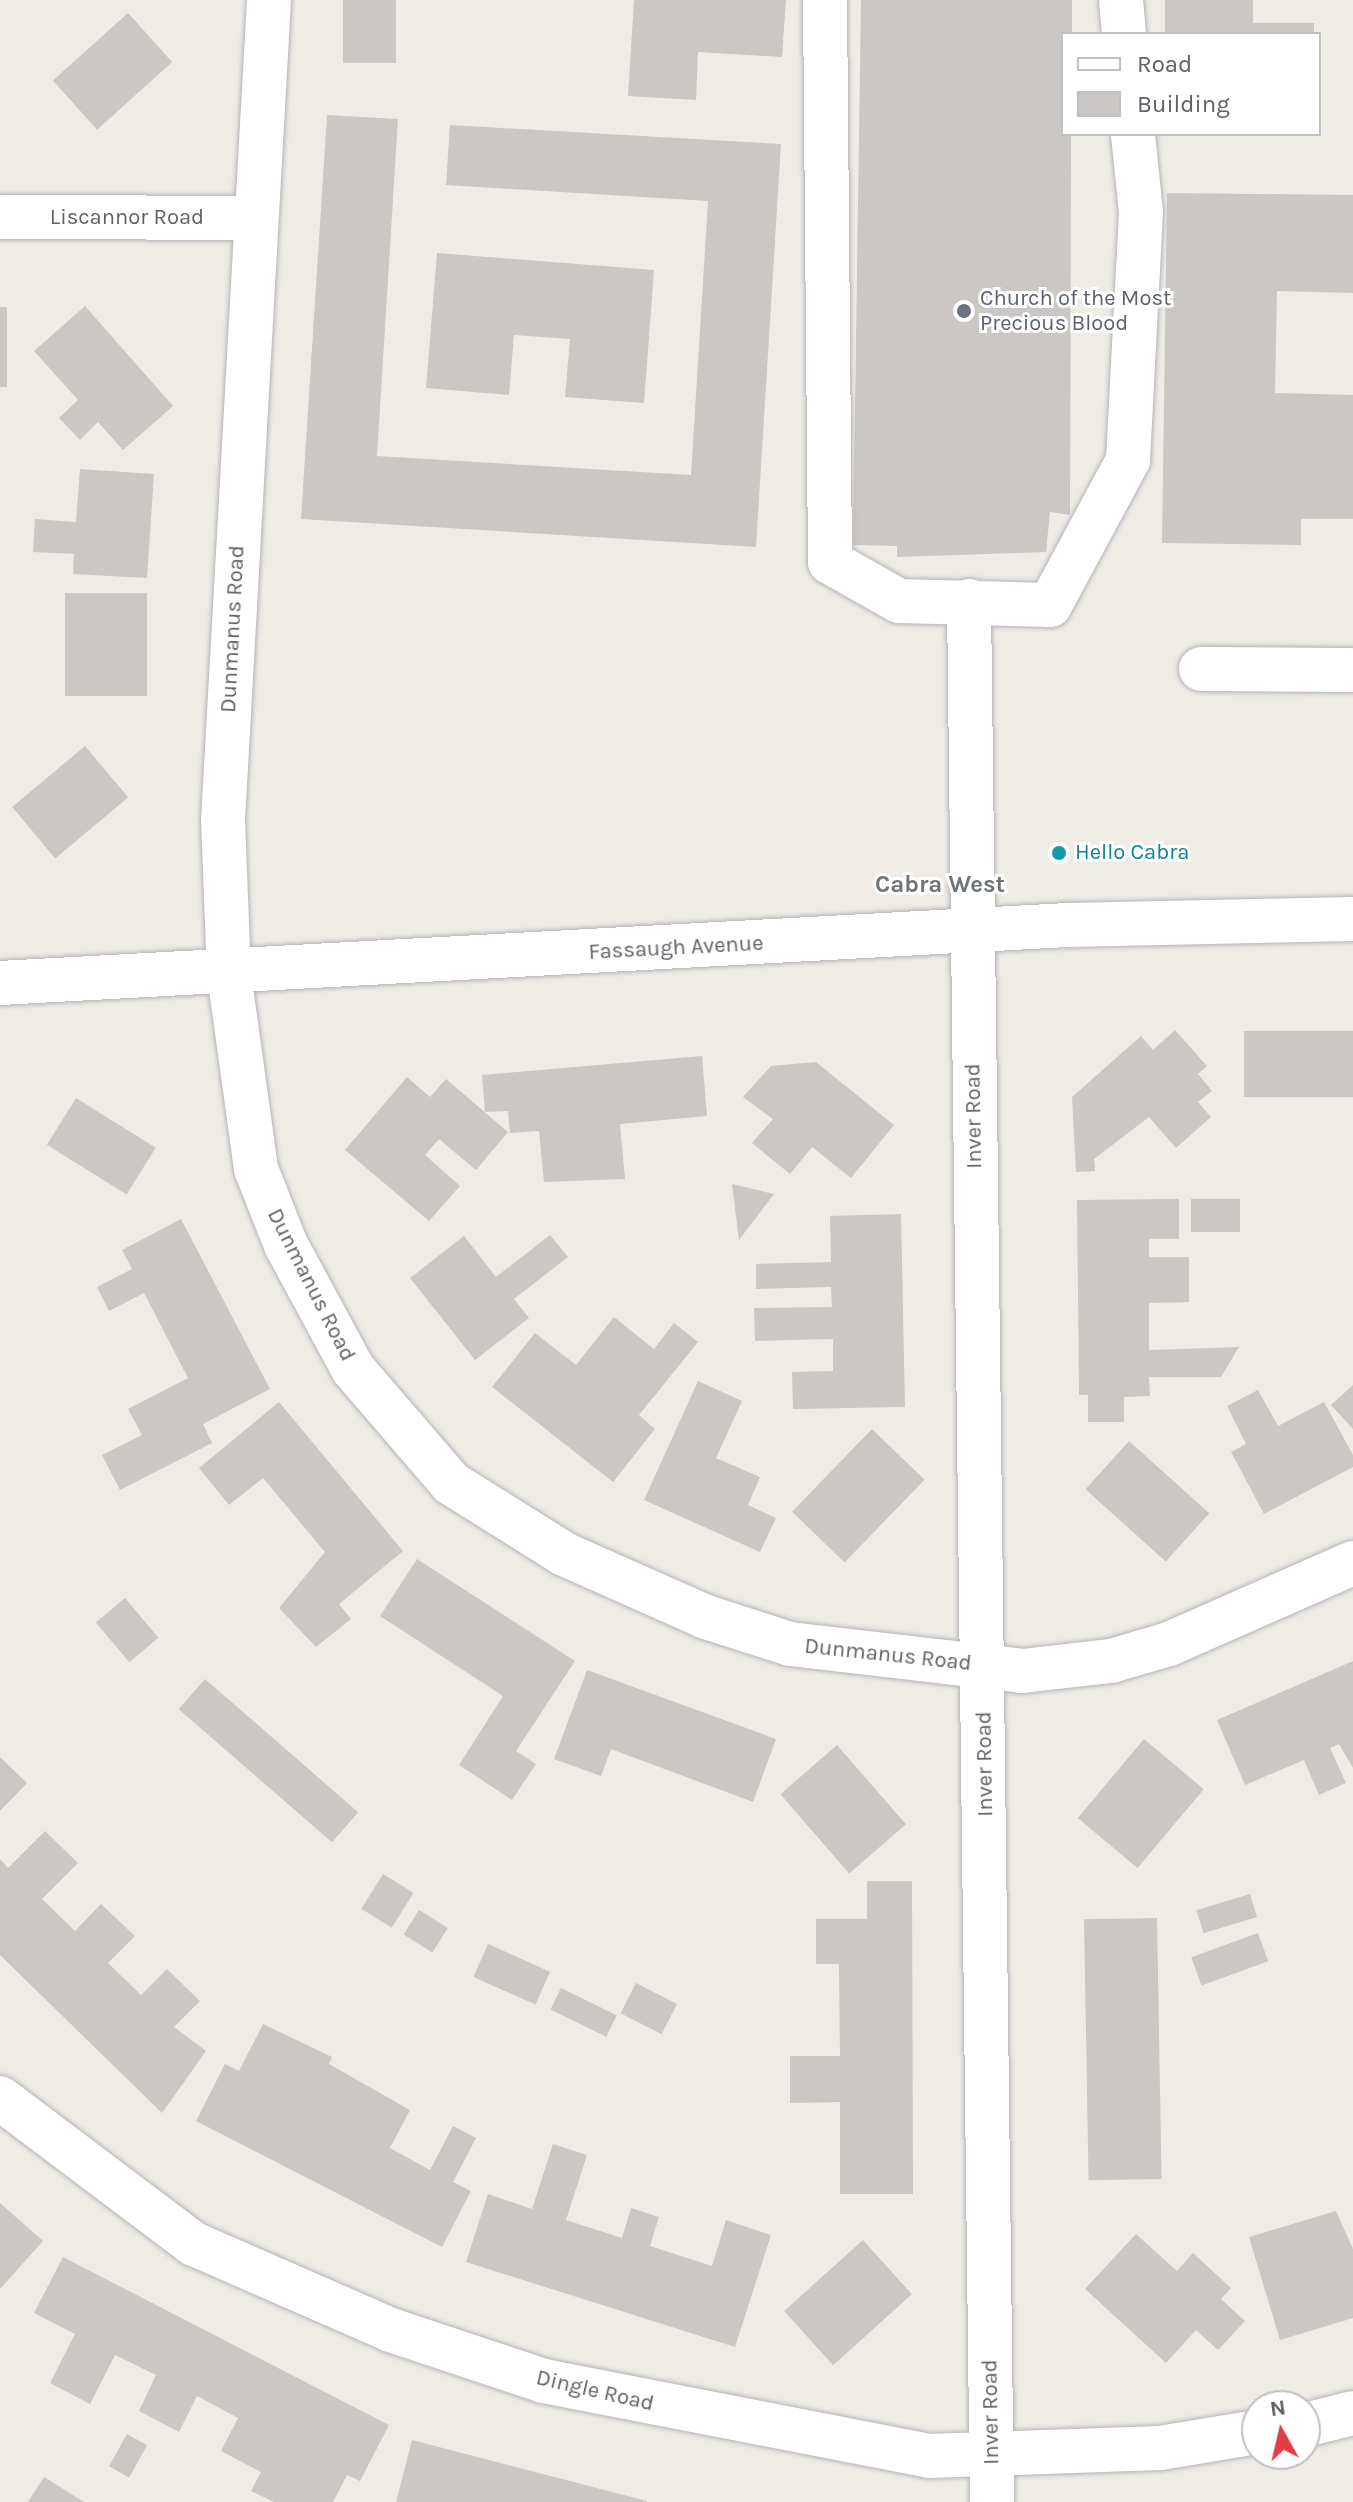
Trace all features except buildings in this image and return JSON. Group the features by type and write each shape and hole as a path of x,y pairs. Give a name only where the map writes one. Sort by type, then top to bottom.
{"street":[{"name":"Dunmanus Road","path":"269,0 223,819 229,974 243,1112 286,1245 353,1369 451,1483 564,1554 706,1617 790,1644 1022,1671 1111,1661 1169,1644 1353,1563"},
{"path":"825,0 830,562 899,601 1050,605 1128,460 1141,212 1133,136"},
{"path":"1121,0 1124,32"},
{"name":"Liscannor Road","path":"0,217 255,218"},
{"name":"Inver Road","path":"969,601 992,2502"},
{"path":"1201,669 1353,670"},
{"name":"Fassaugh Avenue","path":"0,983 229,974 971,931 1353,919"},
{"name":"Dingle Road","path":"0,2098 194,2244 391,2330 544,2381 771,2429 929,2456 992,2451 1160,2448 1241,2435"},
{"path":"1321,2421 1353,2413"}],"place":[{"name":"Church of the Most Precious Blood","path":"964,311"},
{"name":"Hello Cabra","path":"1059,853"}],"district":[{"name":"Cabra West","path":"940,885"}]}
